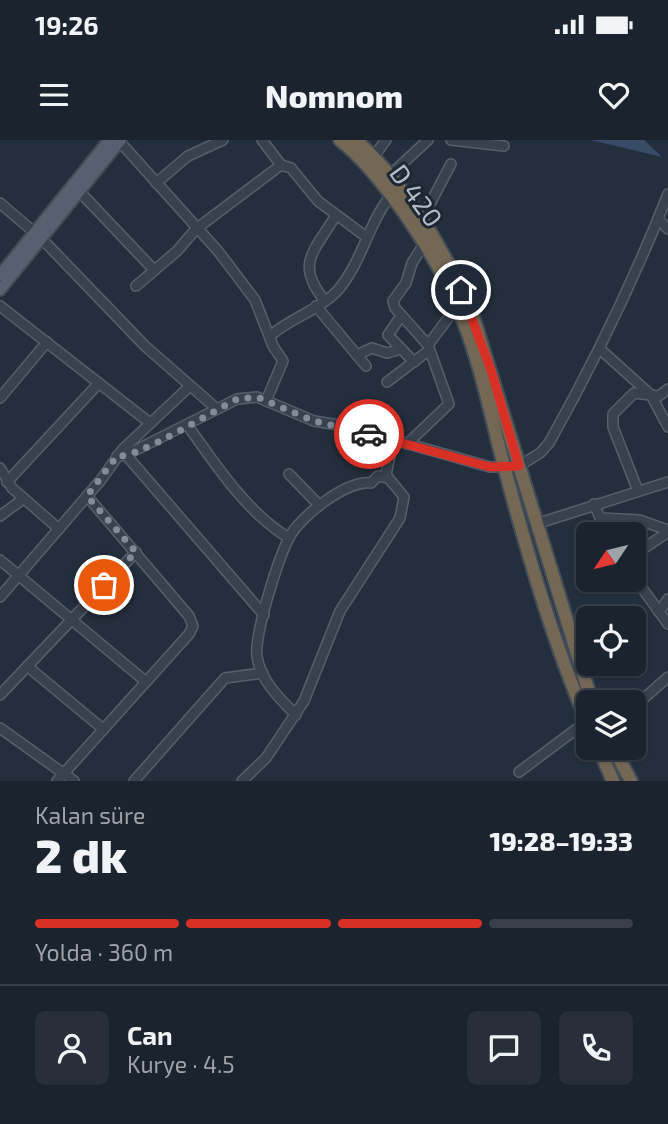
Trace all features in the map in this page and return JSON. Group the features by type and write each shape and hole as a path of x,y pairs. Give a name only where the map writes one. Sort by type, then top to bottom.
{"highway":[{"name":"D 420","path":"340,140 365,163 391,195 424,244 457,305 480,372 504,468 576,694"},
{"path":"356,140 390,175 421,221 446,260 473,316 588,690"},
{"path":"604,760 613,781"},
{"path":"620,760 631,781"}],"main road":[{"path":"0,275 80,192 117,141"},
{"path":"0,290 38,235 117,141"}],"street":[{"path":"156,183 188,156 223,140"},
{"path":"262,140 281,164 290,168 318,201 365,236"},
{"path":"374,156 386,140"},
{"path":"390,175 428,140"},
{"path":"451,140 504,146"},
{"path":"117,141 218,251 255,300 283,364 265,401"},
{"path":"136,286 177,251 196,229 281,164"},
{"path":"421,221 451,164"},
{"path":"80,192 155,270"},
{"path":"122,456 188,426 242,397 265,401 314,421 478,464 504,468 519,466 550,443 601,350 641,264 668,194"},
{"path":"270,336 321,303 342,285 358,259 365,236 391,195"},
{"path":"0,203 38,235 145,346 217,409"},
{"path":"336,215 307,268 321,303 366,366"},
{"path":"658,219 668,229"},
{"path":"408,444 449,404 428,348 401,316 393,301 406,283 412,263 424,244"},
{"path":"387,382 428,348 457,305"},
{"path":"0,306 150,423"},
{"path":"401,316 388,333 414,362"},
{"path":"0,398 47,342"},
{"path":"357,355 372,348 387,353 401,349"},
{"path":"601,350 651,394 668,427"},
{"path":"7,482 99,383"},
{"path":"0,597 150,423 190,386"},
{"path":"638,491 612,420 616,409 627,397 643,392 659,396 668,389"},
{"path":"188,426 216,466 255,509 289,538"},
{"path":"242,781 266,758 296,715 340,611 404,509 404,497 388,478 386,470 393,441"},
{"path":"122,456 264,615"},
{"path":"0,468 7,482 23,499 59,529"},
{"path":"289,474 319,505"},
{"path":"296,715 277,695 263,673 257,654 264,615 289,538 319,505 358,482 371,483 378,476 388,478"},
{"path":"536,524 668,482"},
{"path":"61,777 189,634 193,626 189,616 87,496"},
{"path":"0,516 23,499"},
{"path":"594,504 602,522"},
{"path":"601,518 639,520 668,531"},
{"path":"646,547 668,531"},
{"path":"0,695 136,552"},
{"path":"0,560 73,618 145,681"},
{"path":"645,592 668,624"},
{"path":"659,612 668,599"},
{"path":"27,666 103,729"},
{"path":"134,781 225,678 263,673"},
{"path":"646,696 668,677"},
{"path":"0,728 61,777 74,781"},
{"path":"519,772 576,730"}],"water":[{"path":"591,140 644,140 662,157"}],"way so far":[{"path":"104,585 136,552 87,496 117,456 123,457 237,399 250,396 314,421 345,426 369,434"}],"route":[{"path":"369,434 490,467 519,466 491,370 473,316 461,290"}]}
